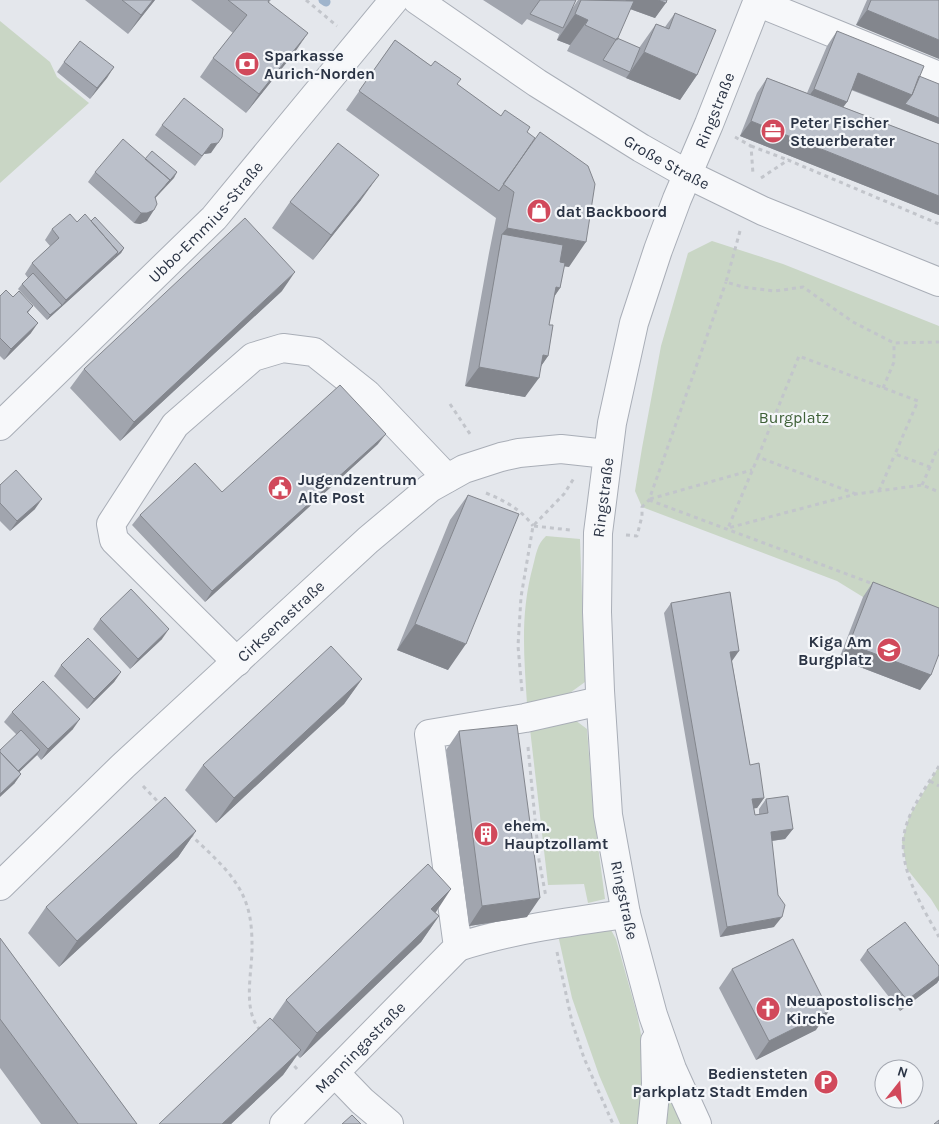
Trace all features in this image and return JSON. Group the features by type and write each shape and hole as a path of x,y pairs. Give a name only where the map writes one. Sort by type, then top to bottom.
{"street":[{"name":"Ubbo-Emmius-Straße","path":"0,426 214,218 394,0"},
{"name":"Große Straße","path":"417,0 537,83 641,148 687,174 748,204 939,282"},
{"name":"Ringstraße","path":"697,1124 672,1069 653,1015 626,914 608,815 600,701 597,612 598,533 618,394 634,323 658,250 687,174 758,1"},
{"path":"758,1 939,76"},
{"path":"237,662 114,540 111,524 175,425 253,357 283,348 314,352 367,394 447,478"},
{"name":"Cirksenastraße","path":"0,886 123,766 414,501 447,478 482,462 519,453 561,449 608,454"},
{"path":"600,701 525,718 429,734 458,947 491,936 551,924 626,914"},
{"name":"Manningastraße","path":"284,1124 458,947"},
{"name":"Ringstraße","path":"652,1124 656,1084 653,1015"},
{"path":"326,1082 362,1101 389,1124"}],"path":[{"path":"306,0 359,43"},
{"path":"709,124 751,146 939,224"},
{"path":"751,146 754,182 788,160"},
{"path":"649,500 726,282 748,204"},
{"path":"726,282 743,287 775,291 800,287 806,288 829,307 894,343 939,342"},
{"path":"883,388 894,362 894,343"},
{"path":"728,528 799,356 918,401 879,491"},
{"path":"450,404 474,438"},
{"path":"922,485 937,449 939,450"},
{"path":"895,454 930,467"},
{"path":"758,457 856,494"},
{"path":"649,500 753,470"},
{"path":"447,478 505,501 525,515 534,526"},
{"path":"728,528 856,494 922,485 939,492"},
{"path":"564,494 534,526 522,596 518,646 539,860 551,924 572,1022 584,1058 613,1124"},
{"path":"649,500 728,528 878,586"},
{"path":"123,766 165,808"},
{"path":"939,766 909,817 902,842 907,869 939,937"},
{"path":"930,781 939,786"},
{"path":"186,830 235,879 248,907 252,944 248,996 255,1025 261,1032"},
{"path":"286,1058 326,1082"}],"green space":[{"path":"0,21 50,62 57,77 89,103 0,183"},
{"name":"Burgplatz","path":"712,241 783,264 939,326 939,627 863,597 837,581 642,507 635,491 661,346 688,253"},
{"path":"546,536 580,539 585,682 567,695 527,704 524,635 526,601 537,550"},
{"path":"567,714 587,729 593,808 605,899 588,903 584,884 548,885 530,729"},
{"path":"939,766 939,912 907,869 902,842 909,817"},
{"path":"599,927 611,930 616,939 637,1014 644,1050 642,1124 620,1124 599,1075 572,998 558,935"},
{"path":"663,1081 687,1124 659,1124"}],"building":[{"path":"122,0 153,0 141,15"},
{"name":"Sparkasse Aurich-Norden","path":"228,0 269,0 268,2 308,33 259,94 213,58 247,15"},
{"path":"540,0 576,0 563,28 530,14"},
{"path":"581,0 634,1 617,40 585,25 588,20 575,14"},
{"path":"871,0 939,0 939,40 867,10"},
{"path":"675,13 716,30 697,75 644,52 656,24 669,29"},
{"path":"837,31 924,66 912,95 858,73 847,102 814,89"},
{"path":"617,38 640,48 630,72 603,60"},
{"path":"395,40 431,66 435,61 461,79 457,84 501,116 505,110 530,127 527,132 535,138 499,191 359,91"},
{"path":"80,41 114,67 97,88 64,62"},
{"path":"919,76 939,84 939,118 905,104 912,95"},
{"path":"767,78 939,144 939,196 751,121"},
{"path":"184,98 223,129 222,137 218,143 211,144 202,156 162,125"},
{"path":"540,132 588,166 595,184 586,242 507,228 514,192 503,184"},
{"path":"123,139 170,180 155,197 157,204 154,210 147,213 141,213 95,172"},
{"path":"338,143 379,175 331,235 290,202"},
{"path":"152,151 177,172 166,185 170,180 145,159"},
{"path":"70,214 77,222 85,214 118,252 66,300 32,263 59,238 52,229"},
{"path":"95,217 124,248 115,257 118,252 91,221"},
{"path":"245,218 295,272 134,422 84,369"},
{"path":"502,234 563,245 560,262 565,263 560,288 556,287 549,325 553,325 548,356 543,355 539,378 479,367"},
{"path":"33,273 62,305 50,315 22,284"},
{"path":"6,290 13,297 19,291 33,306 27,312 38,323 11,349 0,338 0,296"},
{"name":"Jugendzentrum Alte Post","path":"340,385 386,434 212,591 140,515 195,463 222,492"},
{"path":"16,470 42,499 17,521 0,503 0,485"},
{"path":"468,495 519,514 466,644 415,624"},
{"name":"Kiga Am Burgplatz","path":"873,582 939,608 939,654 931,675 849,644"},
{"path":"131,589 169,629 138,659 100,619"},
{"path":"730,592 739,651 730,652 750,765 759,763 764,798 752,799 755,815 768,813 766,799 788,796 793,829 771,832 778,895 785,905 782,917 727,927 671,603"},
{"path":"88,638 121,672 94,699 61,665"},
{"path":"331,646 362,679 234,798 203,765"},
{"path":"43,681 80,719 48,749 12,712"},
{"name":"ehem. Hauptzollamt","path":"517,725 540,898 482,906 459,731"},
{"path":"21,730 40,750 18,771 0,750"},
{"path":"0,752 21,774 0,794"},
{"path":"165,797 196,831 77,941 46,907"},
{"path":"428,864 451,889 431,909 439,916 317,1033 286,1000"},
{"path":"905,922 939,966 939,976 907,1000 867,950"},
{"path":"0,938 137,1124 78,1124 0,1019"},
{"path":"793,939 829,1011 769,1041 732,969"},
{"path":"270,1018 301,1050 222,1124 159,1124"},
{"path":"352,1115 361,1124 342,1124"}],"place":[{"name":"Sparkasse Aurich-Norden","path":"247,64"},
{"name":"Peter Fischer Steuerberater","path":"773,131"},
{"name":"dat Backboord","path":"539,211"},
{"name":"Jugendzentrum Alte Post","path":"280,488"},
{"name":"Kiga Am Burgplatz","path":"889,650"},
{"name":"ehem. Hauptzollamt","path":"486,834"},
{"name":"Neuapostolische Kirche","path":"768,1009"},
{"name":"Bediensteten Parkplatz Stadt Emden","path":"826,1082"}]}
